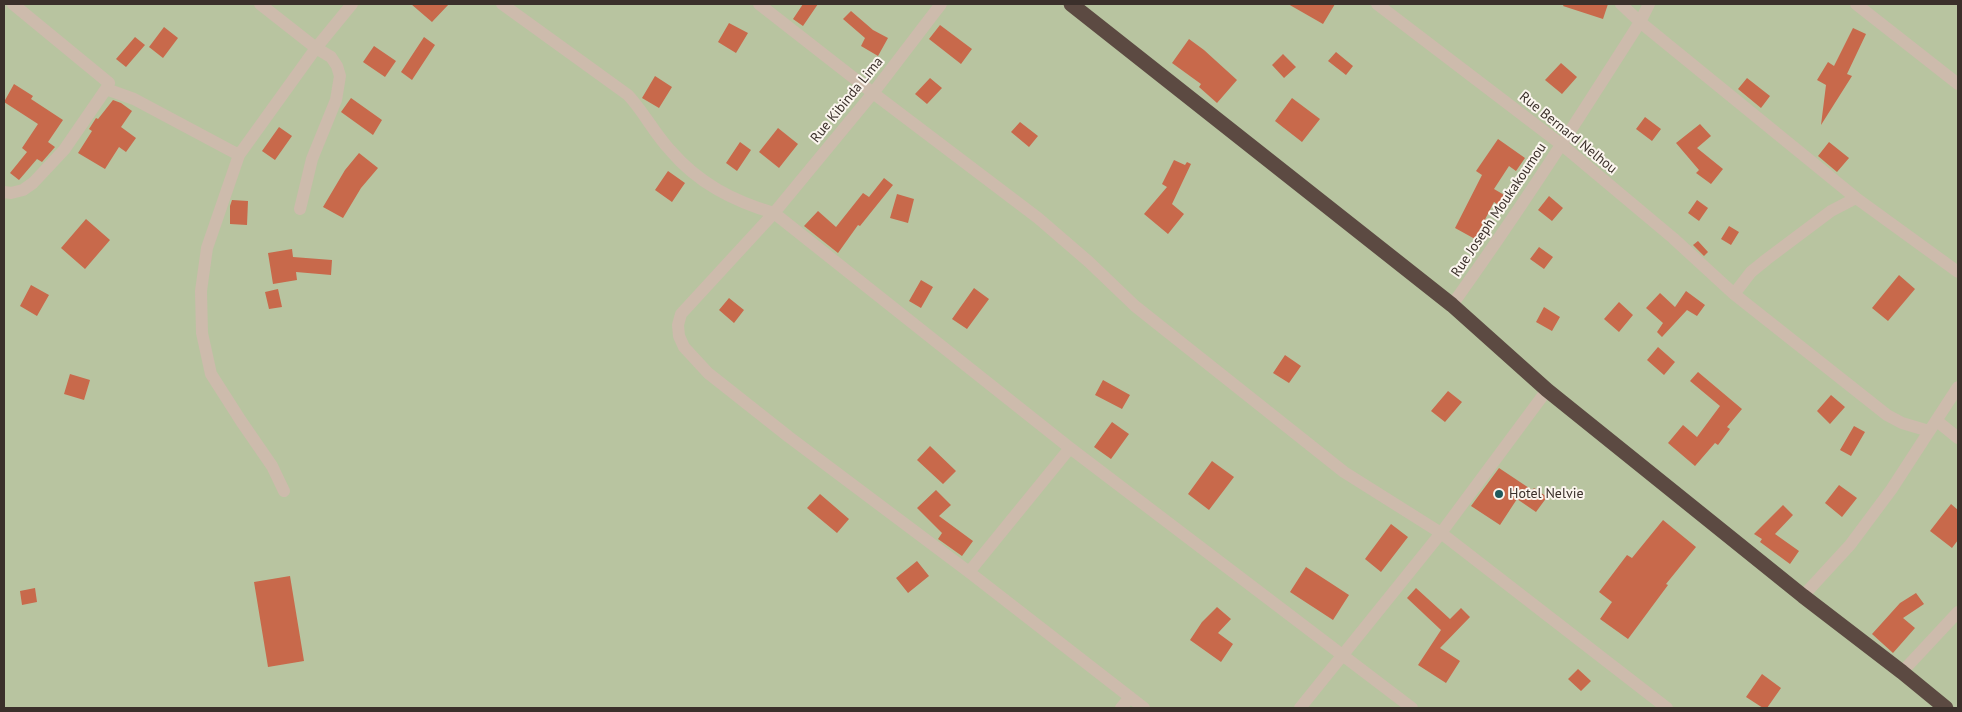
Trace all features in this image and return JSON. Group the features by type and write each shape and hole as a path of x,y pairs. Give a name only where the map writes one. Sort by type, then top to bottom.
{"highway":[{"path":"1071,4 1452,305 1547,390 1803,596 1946,708"}],"street":[{"path":"4,192 12,193 22,190 33,183 64,150 109,83 13,4"},
{"path":"260,4 316,48 331,57 337,66 340,76 336,100 312,158 300,209"},
{"path":"284,491 272,466 241,422 211,374 202,333 202,291 207,248 239,155 316,48 352,4"},
{"path":"502,4 628,95 641,110 670,152 699,177 723,194 743,204 774,213 1070,448 1412,708"},
{"path":"759,4 1038,218 1089,262 1135,306 1344,472 1441,533 1667,708"},
{"name":"Rue Kibinda Lima","path":"941,4 873,93 774,213 681,314 678,325 684,347 708,373 737,396 1144,708"},
{"name":"Rue Bernard Nelhou","path":"1377,4 1562,145 1673,238 1734,294 1887,415 1902,423 1929,432"},
{"path":"1621,4 1640,22 1856,198 1958,272"},
{"name":"Rue Joseph Moukakoumou","path":"1452,305 1506,230 1562,145 1640,22 1649,4"},
{"path":"1856,4 1958,84"},
{"path":"106,89 134,99 239,155"},
{"path":"1734,294 1751,272 1767,259 1831,210 1856,198"},
{"path":"1803,596 1850,544 1891,490 1958,387"},
{"path":"1300,708 1441,533 1547,390"},
{"path":"1937,420 1958,438"},
{"path":"969,572 1070,448"},
{"path":"1902,672 1958,612"},
{"path":"1120,708 1130,697"}],"green space":[{"path":"4,4 1958,4 1958,708 4,708"}],"building":[{"path":"411,4 449,4 432,22"},
{"path":"803,4 818,4 803,26 793,19"},
{"path":"1288,4 1335,4 1323,24"},
{"path":"1564,4 1608,4 1603,19 1563,6"},
{"path":"851,11 873,30 888,38 878,56 861,46 865,38 843,19"},
{"path":"729,23 748,33 736,53 718,42"},
{"path":"940,25 972,49 961,64 929,39"},
{"path":"164,27 178,38 163,58 149,47"},
{"path":"1853,28 1866,34 1847,74 1852,76 1821,125 1826,85 1817,80 1828,62 1834,66"},
{"path":"135,37 145,45 126,67 116,59"},
{"path":"424,37 435,45 412,80 401,72"},
{"path":"1189,39 1237,80 1217,103 1199,87 1201,84 1172,63"},
{"path":"374,46 396,61 385,77 363,62"},
{"path":"1336,52 1353,66 1346,75 1328,61"},
{"path":"1283,54 1296,67 1284,78 1272,65"},
{"path":"1561,63 1577,77 1562,94 1545,80"},
{"path":"655,76 672,87 659,108 642,98"},
{"path":"930,78 942,88 927,104 915,94"},
{"path":"1747,78 1770,96 1761,108 1738,89"},
{"path":"14,84 33,96 31,99 63,120 48,142 55,147 42,162 37,159 19,180 10,173 27,152 22,148 38,124 4,102"},
{"path":"351,98 382,120 373,135 341,112"},
{"path":"1292,98 1320,119 1302,142 1275,121"},
{"path":"113,100 132,111 121,127 136,138 126,152 119,147 105,169 78,153 92,131 89,129 96,118 98,119"},
{"path":"1645,117 1661,129 1652,141 1636,129"},
{"path":"1020,122 1038,136 1029,147 1011,132"},
{"path":"1700,124 1711,136 1697,148 1723,169 1711,184 1696,173 1699,170 1676,143"},
{"path":"279,127 292,136 275,160 262,151"},
{"path":"778,128 798,144 779,168 759,152"},
{"path":"1498,139 1525,158 1516,171 1509,166 1494,189 1506,196 1500,206 1494,202 1475,239 1455,228 1482,175 1476,171"},
{"path":"740,142 751,150 737,171 726,163"},
{"path":"1829,142 1849,158 1837,172 1818,156"},
{"path":"359,153 378,168 361,188 343,218 323,207 345,170"},
{"path":"1174,160 1185,165 1187,162 1191,164 1172,204 1184,214 1168,234 1144,214 1167,187 1162,184"},
{"path":"668,171 685,183 672,202 655,190"},
{"path":"884,178 893,185 860,226 858,225 838,253 804,226 818,211 836,227 863,193 869,197"},
{"path":"897,194 914,199 908,223 890,218"},
{"path":"1549,196 1563,208 1552,221 1538,210"},
{"path":"232,200 248,201 247,225 230,224"},
{"path":"1697,200 1708,208 1699,221 1688,213"},
{"path":"86,219 110,240 85,269 61,248"},
{"path":"1729,226 1739,232 1731,245 1721,239"},
{"path":"1698,241 1708,252 1704,256 1693,245"},
{"path":"1539,247 1553,257 1544,269 1530,259"},
{"path":"292,249 293,257 332,260 331,275 296,272 297,280 273,284 268,253"},
{"path":"1899,275 1915,289 1888,321 1872,308"},
{"path":"921,280 933,287 921,308 909,301"},
{"path":"31,285 49,295 37,316 20,306"},
{"path":"974,288 989,299 967,329 952,319"},
{"path":"278,289 282,307 269,309 265,292"},
{"path":"1686,291 1705,305 1697,316 1687,310 1662,337 1657,332 1663,323 1646,308 1660,293 1675,307"},
{"path":"729,298 744,310 734,323 719,310"},
{"path":"1619,302 1633,315 1619,332 1604,319"},
{"path":"1544,307 1560,317 1552,331 1536,322"},
{"path":"1658,347 1675,362 1664,375 1647,360"},
{"path":"1285,355 1301,366 1289,383 1273,373"},
{"path":"1698,372 1742,409 1727,427 1730,429 1718,445 1715,443 1695,466 1668,443 1683,425 1697,437 1720,406 1690,381"},
{"path":"70,374 90,380 84,400 64,394"},
{"path":"1103,380 1130,395 1122,409 1095,395"},
{"path":"1448,391 1462,402 1445,422 1431,411"},
{"path":"1831,395 1845,407 1830,424 1817,411"},
{"path":"1112,422 1129,434 1111,459 1094,447"},
{"path":"1854,426 1865,432 1851,456 1840,450"},
{"path":"930,446 956,471 943,484 917,460"},
{"path":"1212,461 1234,477 1209,510 1188,494"},
{"path":"1499,468 1532,490 1534,488 1547,497 1536,512 1517,499 1500,525 1471,506"},
{"path":"1839,485 1857,498 1842,517 1825,503"},
{"path":"936,490 951,505 939,516 973,541 962,556 938,539 942,533 917,508"},
{"path":"820,494 849,519 837,533 807,508"},
{"path":"1951,504 1958,510 1958,540 1952,548 1930,531"},
{"path":"1783,505 1793,515 1775,534 1799,551 1790,564 1760,542 1762,539 1754,534"},
{"path":"1663,520 1696,547 1666,584 1668,585 1628,639 1600,619 1612,602 1599,592 1627,555 1632,558"},
{"path":"1391,524 1408,537 1381,572 1365,559"},
{"path":"917,561 929,576 908,593 896,578"},
{"path":"1306,567 1349,595 1333,620 1290,592"},
{"path":"290,576 304,661 268,667 254,582"},
{"path":"35,588 37,602 22,605 20,591"},
{"path":"1416,588 1450,619 1461,608 1470,617 1440,648 1460,661 1446,683 1418,665 1441,630 1407,598"},
{"path":"1916,593 1924,604 1903,618 1915,628 1893,653 1872,634 1900,603"},
{"path":"1217,607 1231,619 1218,633 1233,644 1221,662 1190,640 1202,622"},
{"path":"1578,669 1591,681 1581,691 1568,679"},
{"path":"1762,674 1781,688 1767,708 1763,708 1746,697"}],"place":[{"name":"Hotel Nelvie","path":"1499,494"}]}
